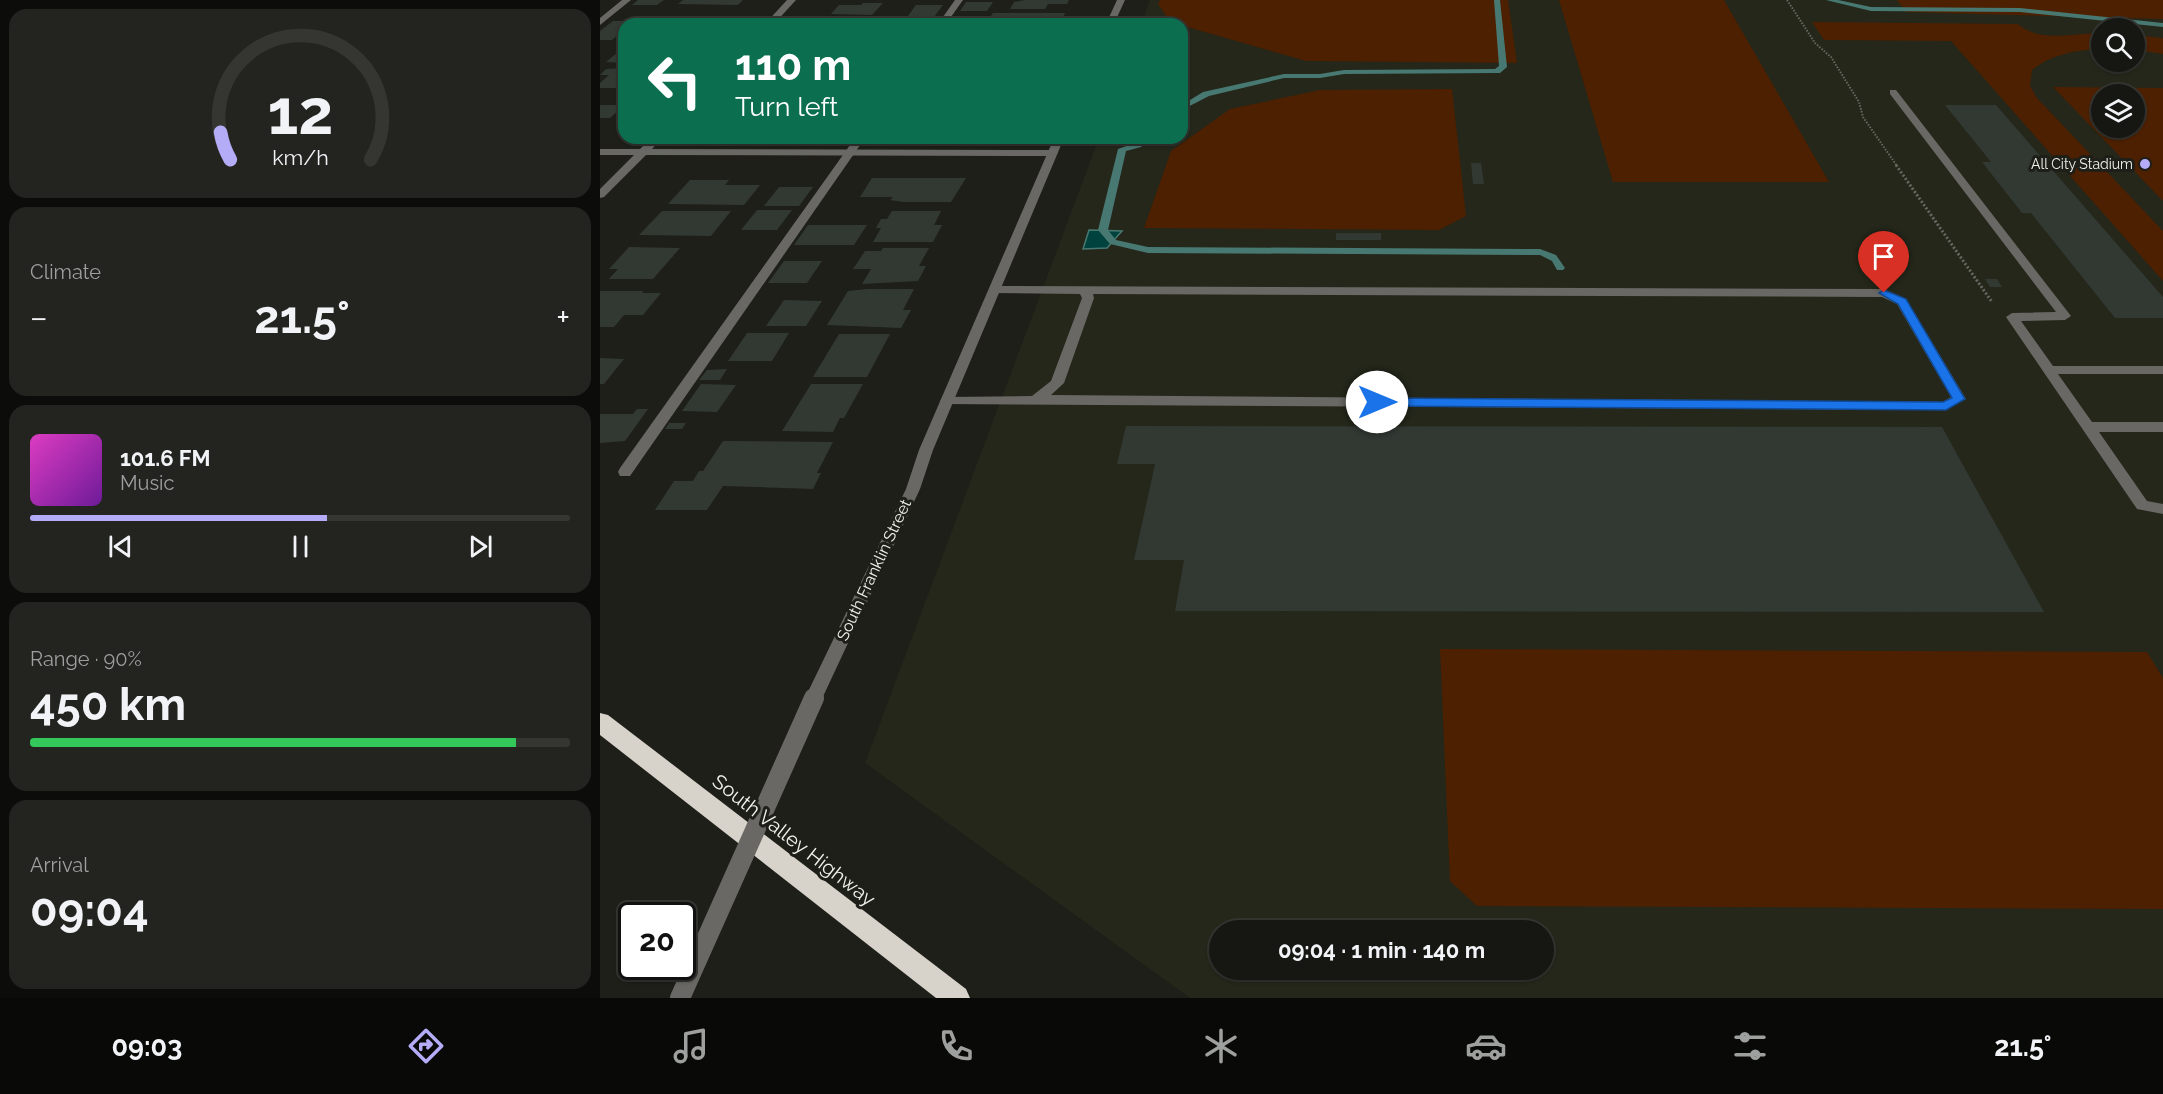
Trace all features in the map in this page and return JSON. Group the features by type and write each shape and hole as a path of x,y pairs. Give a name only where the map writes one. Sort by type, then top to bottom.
{"highway":[{"name":"South Valley Highway","path":"600,722 957,998"}],"street":[{"path":"600,22 627,0"},
{"path":"774,18 792,0"},
{"path":"946,18 959,0"},
{"path":"1113,18 1121,0"},
{"path":"1893,92 2065,316 2012,317 2142,505 2163,509"},
{"path":"600,195 651,144"},
{"path":"625,472 856,144"},
{"name":"South Franklin Street","path":"680,998 814,698 913,489 947,401 1057,144"},
{"path":"600,152 1053,153"},
{"path":"947,401 1028,402 1037,399 1946,406 1959,399 1902,302 1884,293 994,290"},
{"path":"1037,399 1057,383 1088,298 1085,290"},
{"path":"2048,370 2163,370"},
{"path":"2088,427 2163,427"}],"path":[{"path":"1787,0 1815,43 1831,57 1859,102 1863,117 1992,302"}],"shaded area":[{"path":"1150,0 2163,0 2163,998 1190,998 865,763 1097,144 1188,144 1188,18 1143,18"},
{"path":"1160,0 1508,0 1517,63 1306,61 1188,27 1188,18 1167,18 1158,4"},
{"path":"1559,0 1724,0 1829,182 1613,182"},
{"path":"1897,0 2163,0 2163,19 1906,12"},
{"path":"1812,22 2018,24 2027,30 2047,35 2091,34 2091,50 2048,60 2032,70 2030,86 2037,98 2163,231 2163,281 1951,41 1824,40"},
{"path":"2145,36 2163,38 2163,54 2145,51"},
{"name":"All City Stadium","path":"2053,87 2091,87 2091,126"},
{"name":"All City Stadium","path":"2145,88 2163,88 2163,201 2102,138 2145,138"},
{"path":"1452,89 1466,216 1439,230 1144,228 1171,151 1181,144 1188,144 1188,139 1230,109 1320,90"},
{"path":"1440,649 2147,652 2163,678 2163,909 1477,906 1450,881"}],"water":[{"path":"1089,230 1122,231 1107,248 1083,249"}],"building":[{"path":"638,0 664,0 657,5 632,5"},
{"path":"683,0 743,0 738,5 678,4"},
{"path":"1069,0 1067,4 1048,4 1045,9 1010,9 1014,2"},
{"path":"966,2 993,2 987,11 960,11"},
{"path":"863,3 883,3 872,15 831,14 839,5 861,5"},
{"path":"916,5 943,5 933,18 906,18"},
{"path":"993,13 1065,13 1063,18 989,18"},
{"path":"613,21 618,21 618,35 612,40 600,40 600,31"},
{"path":"618,52 618,63 606,62"},
{"path":"618,68 618,88 600,88 600,83 609,75 600,75 606,69"},
{"path":"600,105 618,105 618,111 610,118 600,118"},
{"path":"1945,105 1996,105 2163,297 2163,318 2115,318 2031,213 2022,213 1982,162 1991,162"},
{"path":"1471,163 1481,163 1484,184 1473,184"},
{"path":"872,178 966,178 951,202 903,202 890,200 893,197 860,197"},
{"path":"690,180 729,180 725,185 760,185 744,205 668,204"},
{"path":"779,187 813,187 799,206 764,206"},
{"path":"757,210 792,210 777,230 741,230"},
{"path":"662,211 731,211 711,236 639,235"},
{"path":"892,211 941,211 934,225 942,225 933,242 873,242 881,228 876,228 881,219 887,219"},
{"path":"808,225 867,225 854,245 794,245"},
{"path":"1336,233 1381,233 1381,240 1336,240"},
{"path":"629,247 680,248 653,279 609,279 618,269 609,269"},
{"path":"883,248 929,248 919,266 926,266 918,281 862,284 871,269 853,269 865,251 881,251"},
{"path":"784,261 822,261 807,283 768,283"},
{"path":"1985,279 1997,279 2002,287 1990,287"},
{"path":"914,289 903,310 911,310 901,328 827,325 848,291"},
{"path":"600,291 661,293 643,315 624,315 614,327 600,327"},
{"path":"784,300 822,301 806,326 766,326"},
{"path":"747,333 789,333 772,361 728,361"},
{"path":"839,334 890,334 867,377 813,377"},
{"path":"600,358 624,359 604,384 600,384"},
{"path":"727,369 720,380 699,380 707,370"},
{"path":"701,384 736,385 717,412 682,411"},
{"path":"811,384 863,384 844,418 840,418 833,432 782,431"},
{"path":"637,409 648,409 625,441 600,443 600,414 633,414"},
{"path":"669,423 686,423 682,429 665,429"},
{"path":"1126,426 1942,427 2044,612 1175,611 1184,560 1134,560 1155,464 1117,464"},
{"path":"723,441 833,442 817,473 821,473 813,489 723,486 707,510 655,510 674,481 693,481 699,471 703,471"}],"waterway":[{"path":"1188,104 1206,94 1284,76 1320,76 1344,72 1497,71 1503,67 1497,0"},
{"path":"1829,0 1871,9 2020,10 2163,25"},
{"path":"1139,144 1122,149 1103,230 1113,242 1148,250 1540,252 1553,257 1560,268"}],"place":[{"name":"All City Stadium","path":"2145,164"}],"route":[{"path":"1377,402 1946,406 1959,399 1902,302 1884,293"}]}
